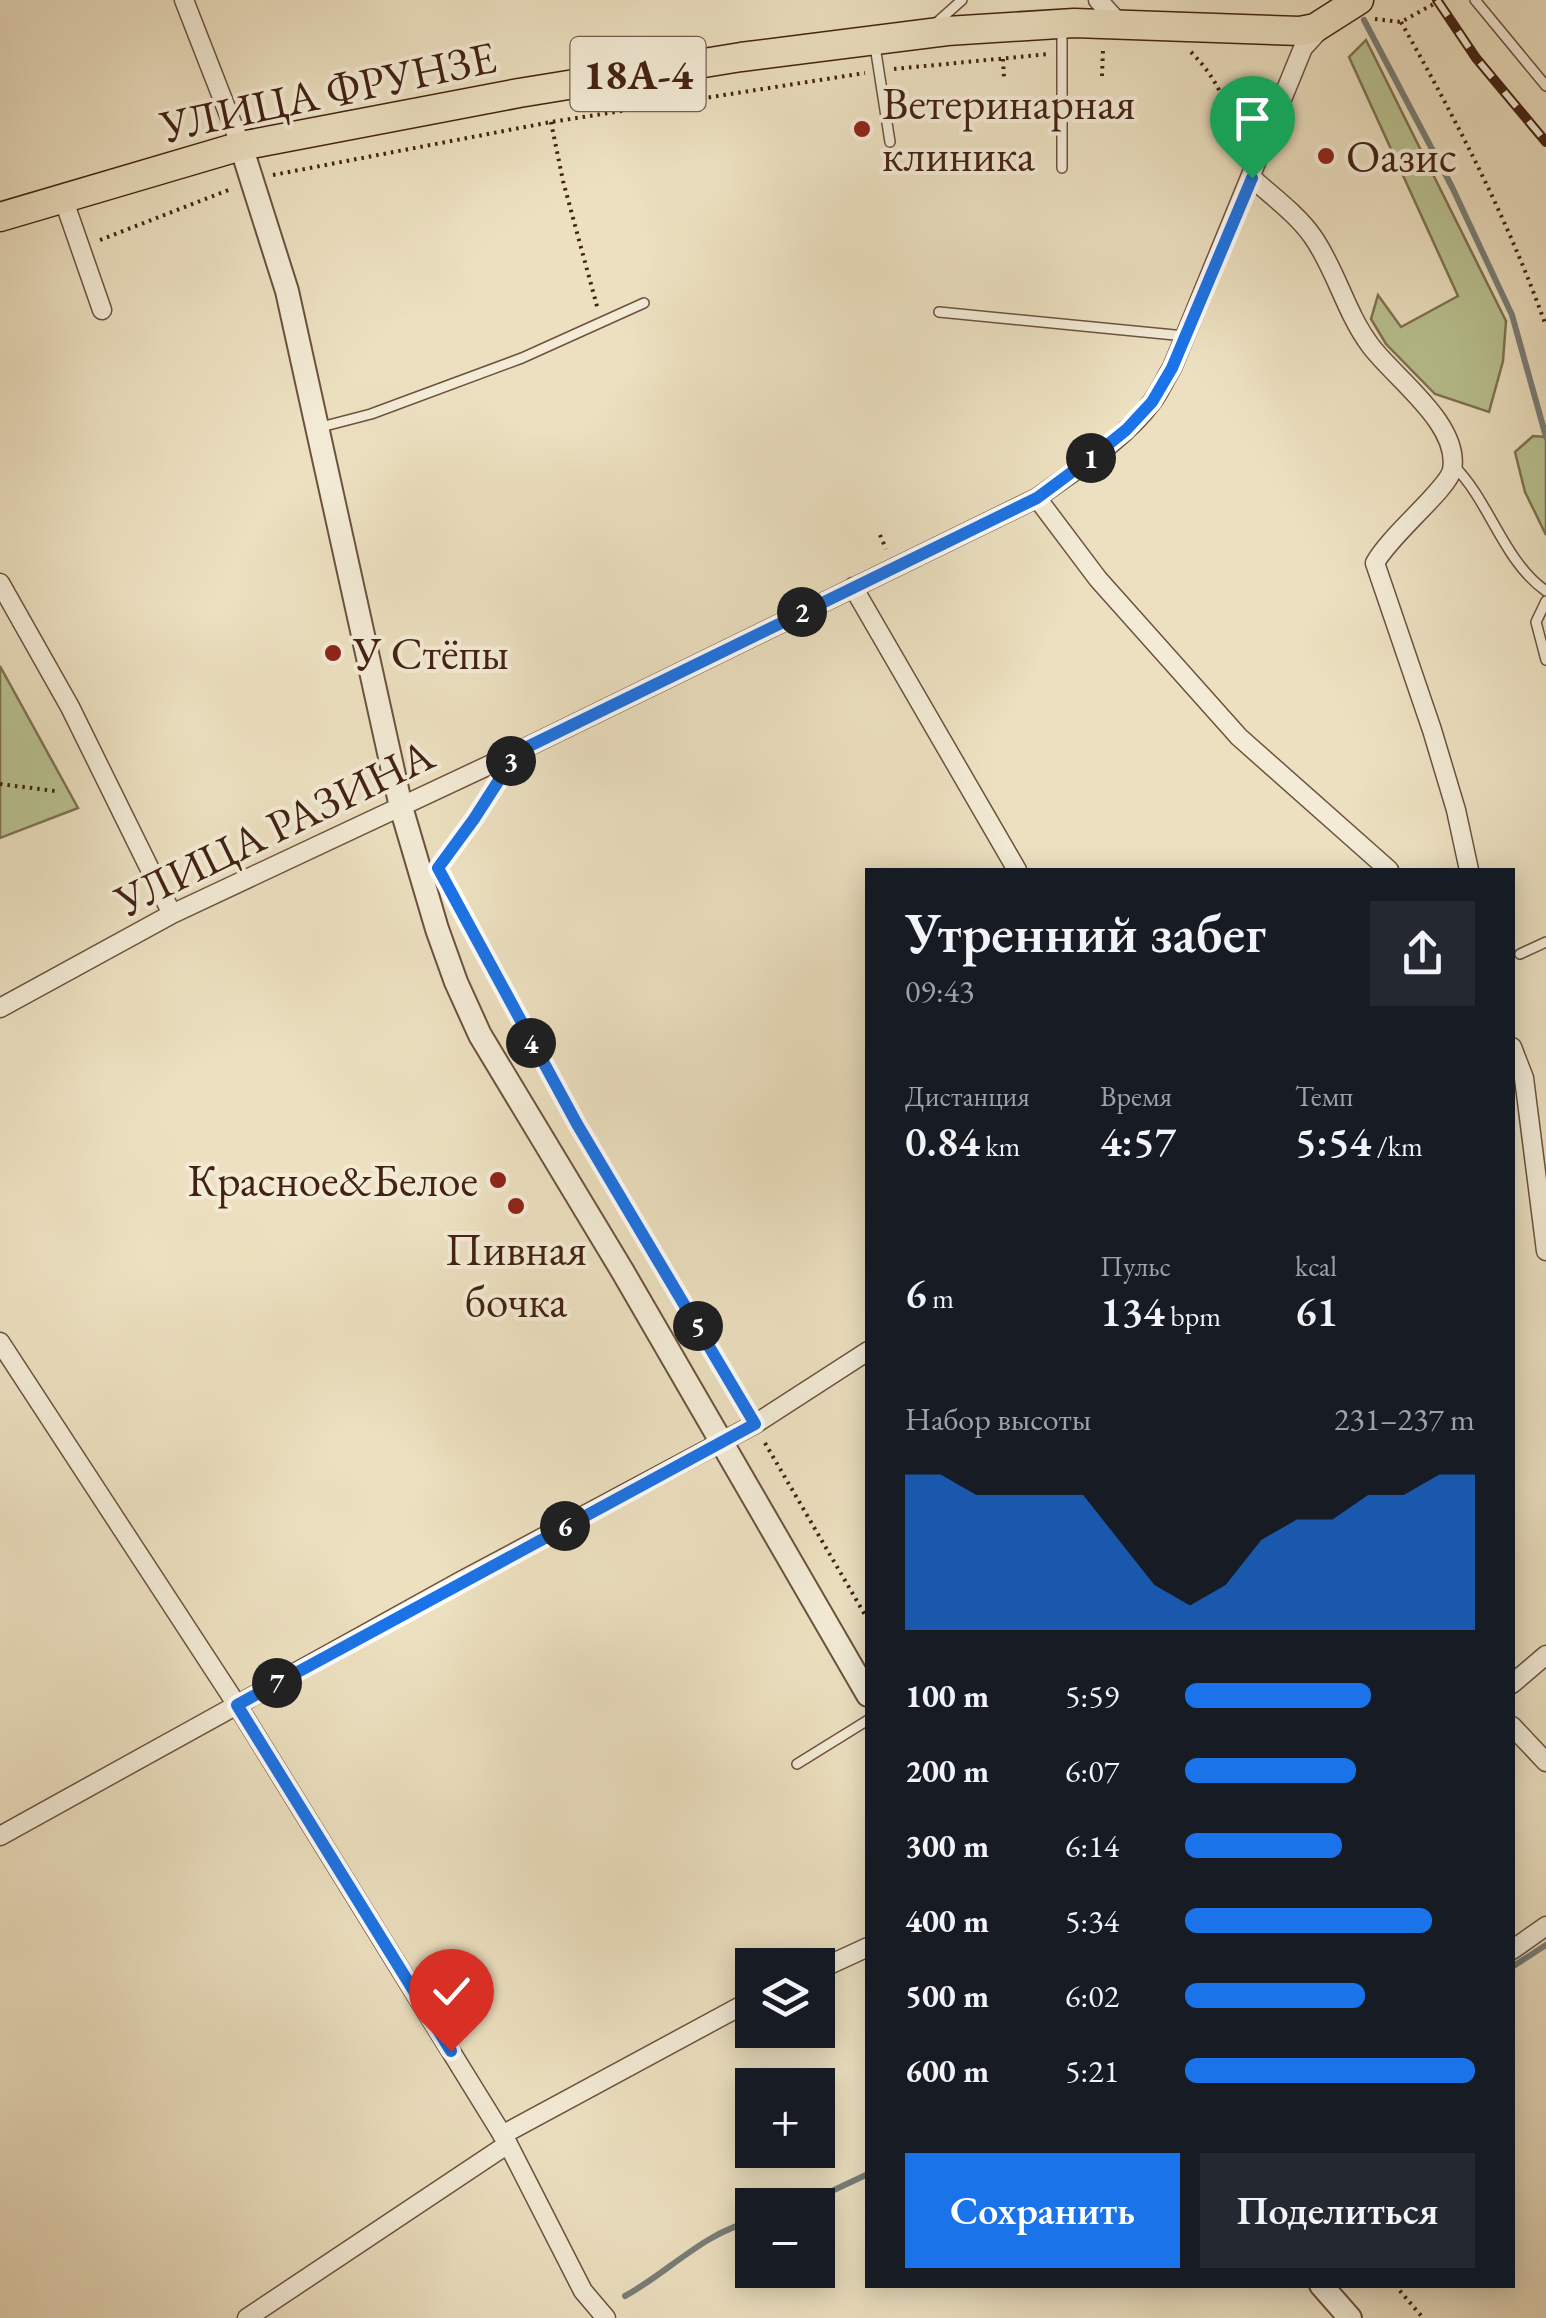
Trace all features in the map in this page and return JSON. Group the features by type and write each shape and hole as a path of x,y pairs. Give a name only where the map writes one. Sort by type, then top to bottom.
{"main road":[{"name":"18А-4","path":"1327,21 1368,9"},
{"name":"УЛИЦА ФРУНЗЕ","path":"0,217 242,146 519,93 741,58 923,34 1062,23 1118,22 1283,31 1315,28 1327,21"}],"street":[{"path":"184,0 242,146 287,290 401,807 436,930 480,1035 623,1272 865,1690"},
{"path":"1098,0 1118,22"},
{"name":"УЛИЦА РАЗИНА","path":"0,1008 172,914 1037,498 1095,455 1152,402 1172,368 1245,175 1303,48 1327,21"},
{"path":"1245,175 1312,236 1370,345 1430,408 1447,442 1453,465 1448,482 1384,545 1375,563 1432,730 1456,810 1468,868"},
{"path":"63,198 102,310"},
{"path":"1037,498 1098,579 1239,736 1387,868"},
{"path":"0,582 70,707 172,914"},
{"path":"853,587 1015,868"},
{"path":"1515,1055 1524,1078 1546,1251"},
{"path":"0,1342 237,1705 506,2139 583,2291 606,2318"},
{"path":"0,1836 461,1581 755,1424 865,1353"},
{"path":"1515,1681 1546,1655"},
{"path":"1515,1729 1546,1762"},
{"path":"1515,1948 1546,1926"},
{"path":"835,1962 865,1948"},
{"path":"246,2318 506,2139 735,2010"},
{"path":"1324,2288 1350,2318"}],"lane":[{"path":"923,34 962,0"},
{"path":"1475,0 1546,86"},
{"path":"1062,23 1062,168"},
{"path":"874,40 890,142"},
{"path":"315,428 406,402 603,324 644,303"},
{"path":"939,312 1186,336"},
{"path":"1453,465 1466,477 1535,583 1546,591"},
{"path":"1546,602 1536,622 1546,660"},
{"path":"1520,954 1546,942"},
{"path":"797,1764 865,1722"}],"path":[{"path":"1401,22 1441,0"},
{"path":"1368,9 1401,22 1454,116 1512,238 1546,326"},
{"path":"82,247 253,181 550,122 878,71 1103,49 1102,76"},
{"path":"1189,50 1215,79 1230,112 1245,175"},
{"path":"1004,59 1004,78"},
{"path":"550,122 603,324"},
{"path":"0,784 55,791"},
{"path":"434,850 438,868 496,786"},
{"path":"445,880 577,1124 865,1615"},
{"path":"1398,2288 1423,2318"}],"green space":[{"path":"1366,40 1506,321 1503,361 1489,412 1435,394 1386,344 1371,319 1378,295 1401,327 1458,296 1349,57"},
{"path":"1533,436 1546,437 1546,535 1525,492 1515,452"},
{"path":"0,666 78,808 0,838"}],"waterway":[{"path":"1364,20 1452,187 1512,315 1546,437"},
{"path":"1515,1965 1546,1945"},
{"path":"835,2190 865,2175"},
{"path":"625,2296 701,2244 735,2227"}],"railway":[{"path":"1437,0 1476,58 1546,142"}],"place":[{"name":"Ветеринарная клиника","path":"862,129"},
{"name":"Оазис","path":"1326,156"},
{"name":"У Стёпы","path":"333,653"},
{"name":"Красное&Белое","path":"498,1180"},
{"name":"Пивная бочка","path":"516,1206"}],"route":[{"path":"451,2051 237,1705 755,1424 577,1124 438,868 517,752 1037,498 1126,430 1152,402 1172,368 1252,178"}]}
